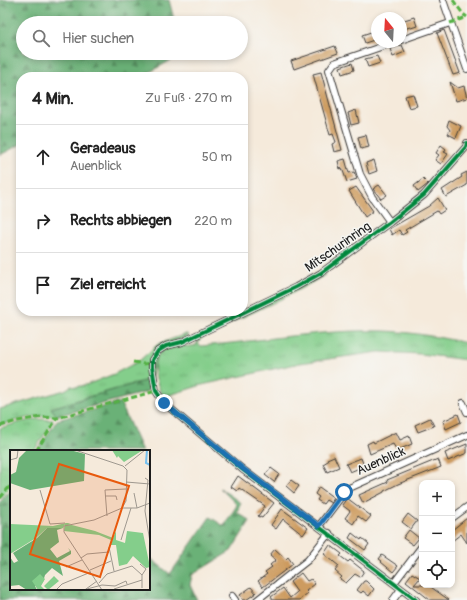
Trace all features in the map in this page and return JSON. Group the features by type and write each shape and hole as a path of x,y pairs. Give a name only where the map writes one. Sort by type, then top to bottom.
{"street":[{"path":"443,0 467,69"},
{"path":"407,38 450,23"},
{"name":"Mitschurinring","path":"378,48 334,63 329,70 360,174 372,197 390,222"},
{"name":"Mitschurinring","path":"248,309 321,273 390,222 428,191 466,145"},
{"name":"Mitschurinring","path":"233,316 182,342 161,348 154,356 152,367 156,391 164,403 242,468 416,600"},
{"path":"463,403 467,412"},
{"name":"Auenblick","path":"319,526 347,489 467,435"},
{"path":"455,516 467,507"},
{"path":"257,600 308,560 329,533"},
{"path":"394,583 419,550"},
{"path":"393,600 401,589"}],"green space":[{"path":"0,0 169,0 173,16 16,16 16,60 171,60 150,72 16,72 16,147 0,155"},
{"path":"323,274 325,275 248,314 248,312"},
{"path":"240,316 245,316 204,335 198,343 201,346 337,332 404,332 467,343 467,360 420,354 379,352 300,363 202,385 163,397 159,389 155,373 156,358 160,352 167,348 177,345 196,345 200,336"},
{"path":"186,334 188,336 157,349 151,379 51,408 57,416 28,418 0,425 0,409 65,390 71,386 76,387 86,385 114,374 139,361 158,344"},
{"path":"151,379 151,387 147,392 57,416 51,408"},
{"path":"120,402 142,450 38,450 57,420"},
{"path":"38,419 54,420 35,450 10,450 10,487 0,499 0,428"},
{"path":"220,488 241,503 237,512 250,521 231,551 192,575 190,585 197,600 0,600 0,502 10,491 10,590 150,590 150,558 170,574 210,517 224,526 237,505"}],"building":[{"path":"414,17 417,26 407,28 407,19"},
{"path":"444,30 460,73 453,75 437,33"},
{"path":"371,32 371,41 365,43 362,35"},
{"path":"335,46 338,53 294,69 291,61"},
{"path":"403,48 405,52 393,57 390,49"},
{"path":"377,56 380,63 368,67 365,59"},
{"path":"352,63 354,70 342,74 340,67"},
{"path":"321,72 342,150 334,152 332,144 336,142 333,134 330,135 313,74"},
{"path":"450,82 458,88 464,86 467,98 456,101"},
{"path":"413,94 417,106 409,108 405,96"},
{"path":"356,110 359,123 351,125 348,113"},
{"path":"449,120 461,126 456,138 448,134 450,130 447,126"},
{"path":"366,135 369,147 361,149 358,137"},
{"path":"441,145 446,149 444,152 448,154 441,164 435,160 439,155 436,153"},
{"path":"345,159 349,173 354,172 357,179 347,182 342,168 340,169 338,161"},
{"path":"374,160 377,171 369,174 366,163"},
{"path":"467,172 467,185 446,197 442,190"},
{"path":"423,179 428,184 418,192 414,186"},
{"path":"379,185 387,195 381,199 373,189"},
{"path":"356,187 373,211 365,217 349,191"},
{"path":"438,198 445,210 439,214 437,211 405,230 407,232 402,235 399,230 392,235 389,229 429,206"},
{"path":"458,414 461,422 446,429 443,421"},
{"path":"430,418 434,426 418,432 415,425"},
{"path":"396,432 400,440 409,436 412,444 398,450 393,444 370,454 367,444 373,441 374,443"},
{"path":"467,444 467,453 448,461 445,453"},
{"path":"334,456 339,467 327,472 323,464 328,461 327,459"},
{"path":"361,458 364,466 350,472 346,464"},
{"path":"438,459 441,467 398,484 363,503 359,495 388,482 387,480"},
{"path":"271,468 279,474 274,482 265,475"},
{"path":"238,476 274,503 262,518 258,516 265,506 239,488 237,491 231,487"},
{"path":"291,480 299,486 294,493 286,486"},
{"path":"319,487 334,498 331,503 326,500 323,504 317,500 319,497 315,494"},
{"path":"347,498 371,516 366,522 358,516 353,524 345,518 350,511 342,505"},
{"path":"282,509 308,528 303,535 283,519 276,529 271,525"},
{"path":"408,514 417,521 411,529 402,522"},
{"path":"467,518 467,543 461,534 455,539 455,528"},
{"path":"409,530 419,538 413,545 403,538"},
{"path":"352,533 361,540 362,538 369,544 365,550 349,538"},
{"path":"330,545 342,554 340,556 348,562 350,560 364,571 360,577 355,574 346,583 340,579 342,577 335,571 339,566 324,554"},
{"path":"275,549 286,559 288,557 293,564 263,587 258,581 267,574 265,572 272,567 270,565 276,560 270,555"},
{"path":"382,555 398,566 393,572 379,559"},
{"path":"301,573 307,581 311,579 315,584 306,591 308,593 299,600 273,600 271,597 283,588 290,598 297,592 290,582"},
{"path":"412,573 419,577 414,585 419,585 419,588 432,588 449,600 430,600 406,581"},
{"path":"364,581 366,581 374,589 369,596 363,591 361,593 357,590"},
{"path":"251,587 256,593 246,600 243,600 240,595"}],"marked path":[{"path":"453,0 467,17"},
{"path":"450,23 467,17"},
{"path":"133,362 144,364 152,363"},
{"path":"0,426 17,421 41,417 57,418 156,391"},
{"path":"37,450 57,418"},
{"path":"0,498 10,486"}],"cycle path":[{"path":"248,310 321,273 390,222 424,195 466,147 467,143"},
{"path":"236,316 182,342 166,346 158,351 152,360 156,391 164,403 242,469 416,600"}],"route":[{"path":"164,403 242,468 319,526 344,492"}]}
